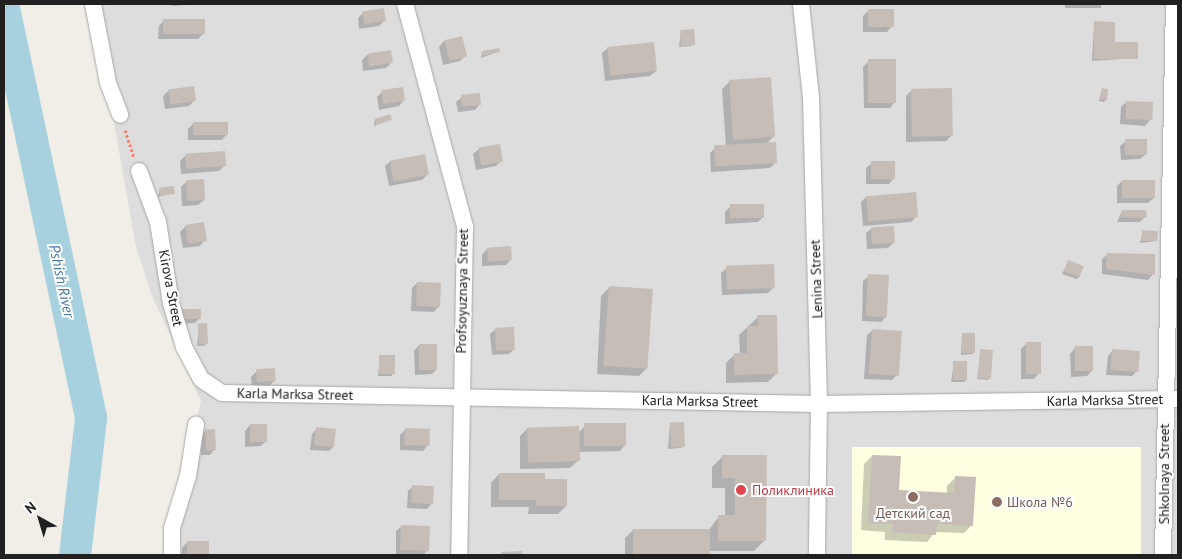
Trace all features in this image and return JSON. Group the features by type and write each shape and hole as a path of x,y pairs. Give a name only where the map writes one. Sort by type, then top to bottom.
{"street":[{"path":"93,4 108,83 120,115"},
{"name":"Profsoyuznaya Street","path":"404,4 465,227 460,396 459,555"},
{"name":"Lenina Street","path":"800,4 810,98 819,404 818,555"},
{"name":"Shkolnaya Street","path":"1163,555 1171,400 1174,4"},
{"name":"Kirova Street","path":"139,171 158,222 171,303 184,347 201,380 222,394"},
{"name":"Karla Marksa Street","path":"222,394 460,396 819,404 1171,400"},
{"path":"172,555 172,528 188,476 196,424"}],"path":[{"path":"120,115 139,171"}],"shaded area":[{"path":"93,4 1178,4 1178,555 166,555 201,401 152,296 136,247"},
{"name":"Школа №6","path":"852,447 1141,447 1141,555 852,555"}],"building":[{"path":"384,8 386,21 364,24 362,11"},
{"path":"868,9 894,9 894,27 868,27"},
{"path":"163,19 205,19 205,34 163,34"},
{"path":"1094,21 1115,22 1115,42 1138,42 1138,59 1094,59"},
{"path":"694,29 695,45 681,46 680,30"},
{"path":"462,36 467,56 450,61 445,40"},
{"path":"654,42 657,71 610,76 607,47"},
{"path":"499,48 500,52 483,56 482,51"},
{"path":"391,50 393,63 369,67 367,54"},
{"path":"868,59 896,59 896,103 868,103"},
{"path":"771,77 775,137 733,140 729,80"},
{"path":"194,86 196,101 170,104 168,90"},
{"path":"403,87 405,101 383,104 381,90"},
{"path":"952,88 953,136 912,137 911,89"},
{"path":"1102,88 1108,89 1107,100 1100,99"},
{"path":"480,93 481,105 462,107 461,95"},
{"path":"1126,101 1153,102 1152,120 1125,119"},
{"path":"390,114 392,120 377,125 375,119"},
{"path":"193,122 228,122 228,135 193,135"},
{"path":"1125,139 1147,139 1147,155 1125,155"},
{"path":"776,142 777,163 715,166 714,145"},
{"path":"500,144 503,162 481,165 478,147"},
{"path":"225,151 226,166 186,169 185,154"},
{"path":"425,154 429,175 394,181 390,161"},
{"path":"871,161 895,161 895,179 871,179"},
{"path":"204,179 205,200 187,201 186,180"},
{"path":"1122,180 1155,180 1155,198 1122,198"},
{"path":"174,186 175,194 160,196 159,188"},
{"path":"916,192 918,217 868,221 866,196"},
{"path":"730,204 764,204 764,218 730,218"},
{"path":"1122,210 1146,210 1147,218 1121,217"},
{"path":"204,222 207,241 188,244 185,225"},
{"path":"894,226 895,243 872,244 871,227"},
{"path":"1142,230 1158,231 1157,241 1142,241"},
{"path":"511,246 512,260 488,262 487,248"},
{"path":"1107,253 1155,254 1155,275 1106,269"},
{"path":"1068,260 1084,266 1080,277 1064,271"},
{"path":"774,264 775,288 727,290 726,266"},
{"path":"868,274 889,275 887,317 866,316"},
{"path":"417,282 441,283 440,307 416,306"},
{"path":"609,286 653,289 647,369 603,366"},
{"path":"182,309 201,309 201,319 182,319"},
{"path":"757,315 777,315 778,374 734,375 734,353 747,353 747,326 758,326"},
{"path":"198,323 207,323 208,344 199,344"},
{"path":"514,327 515,350 496,351 495,328"},
{"path":"872,329 902,331 899,376 869,374"},
{"path":"962,333 975,333 975,353 962,353"},
{"path":"1026,342 1041,342 1041,374 1026,374"},
{"path":"419,344 437,344 437,370 419,370"},
{"path":"1075,346 1093,346 1093,371 1075,371"},
{"path":"980,349 993,350 991,379 978,378"},
{"path":"1112,349 1140,351 1138,372 1111,370"},
{"path":"379,355 395,355 395,374 379,374"},
{"path":"953,361 967,361 967,380 953,380"},
{"path":"275,368 276,381 257,382 256,369"},
{"path":"670,422 684,422 685,447 671,447"},
{"path":"584,423 626,423 626,446 584,446"},
{"path":"250,424 267,424 267,442 250,442"},
{"path":"579,426 580,461 528,463 527,428"},
{"path":"316,427 336,429 334,447 314,445"},
{"path":"405,428 430,429 429,446 404,445"},
{"path":"215,429 216,450 206,450 205,430"},
{"path":"722,455 767,455 766,541 718,541 718,515 735,515 735,478 722,478"},
{"path":"872,455 901,456 899,490 954,493 955,476 976,477 973,526 937,524 936,535 892,532 893,524 868,523"},
{"path":"499,473 545,473 545,479 567,479 567,506 536,506 536,500 499,500"},
{"path":"412,485 434,486 433,504 411,503"},
{"path":"401,525 430,526 429,551 400,550"},
{"path":"633,529 710,529 710,555 633,555"},
{"path":"187,541 209,541 209,555 187,555"},
{"path":"522,551 522,555 501,555 501,552"}],"waterway":[{"name":"Pshish River","path":"4,8 91,419 75,555"}],"place":[{"name":"Поликлиника","path":"741,490"},
{"name":"Детский сад","path":"913,497"},
{"name":"Школа №6","path":"997,502"}]}
